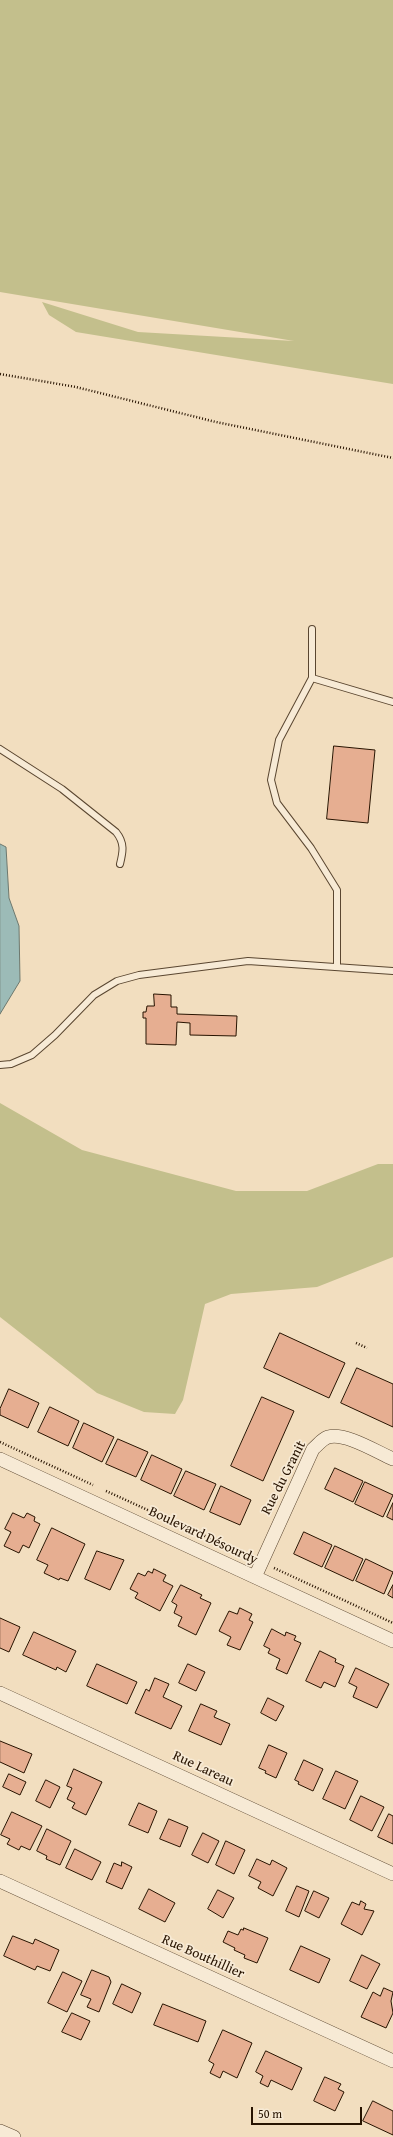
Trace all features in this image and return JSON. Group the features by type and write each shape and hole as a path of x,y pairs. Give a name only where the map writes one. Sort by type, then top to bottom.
{"street":[{"name":"Rue du Granit","path":"254,1577 313,1449 322,1441 333,1437 347,1438 393,1459"},
{"name":"Boulevard Désourdy","path":"0,1460 393,1641"},
{"name":"Rue Lareau","path":"0,1693 393,1874"},
{"name":"Rue Bouthillier","path":"0,1881 393,2061"},
{"path":"0,2130 14,2137"}],"lane":[{"path":"312,628 312,678 279,740 271,780 277,803 311,848 337,890 337,967"},
{"path":"312,678 393,702"},
{"path":"0,749 62,789 116,832 121,838 124,848 120,864"},
{"path":"0,1066 11,1064 32,1055 55,1035 94,995 117,981 139,975 248,961 393,971"}],"path":[{"path":"0,374 76,387 216,422 393,458"},
{"path":"356,1343 367,1348"},
{"path":"0,1442 95,1486"},
{"path":"102,1489 248,1556"},
{"path":"276,1568 393,1623"}],"shaded area":[{"path":"0,0 393,0 393,384 76,332 49,315 42,302 138,332 294,341 0,292"},
{"path":"0,1103 82,1150 236,1191 307,1191 378,1164 393,1164 393,1257 317,1287 231,1294 205,1304 183,1400 175,1414 144,1412 97,1393 0,1317"}],"water":[{"path":"0,844 6,847 9,898 19,926 20,981 0,1014"}],"building":[{"path":"334,746 375,750 368,823 327,819"},
{"path":"154,994 171,995 171,1007 177,1007 177,1014 237,1016 236,1036 190,1035 190,1023 177,1022 176,1045 146,1044 146,1018 143,1018 143,1012 146,1012 147,1006 154,1006"},
{"path":"280,1333 345,1363 329,1398 264,1368"},
{"path":"357,1368 393,1384 393,1427 341,1403"},
{"path":"9,1389 39,1403 28,1428 0,1415 0,1409"},
{"path":"262,1397 294,1411 263,1481 231,1466"},
{"path":"50,1407 79,1421 68,1446 38,1432"},
{"path":"84,1423 114,1437 102,1462 73,1448"},
{"path":"118,1439 148,1452 136,1477 106,1464"},
{"path":"152,1455 182,1469 171,1494 141,1480"},
{"path":"335,1468 363,1481 353,1502 325,1489"},
{"path":"186,1471 216,1484 204,1510 174,1496"},
{"path":"365,1482 393,1495 383,1517 355,1504"},
{"path":"221,1486 251,1500 240,1525 210,1512"},
{"path":"393,1503 393,1520 387,1517"},
{"path":"13,1513 24,1518 27,1513 35,1517 34,1521 40,1524 29,1548 23,1545 19,1553 4,1546 11,1532 5,1529"},
{"path":"52,1528 85,1544 68,1581 60,1578 59,1580 44,1573 48,1565 37,1560"},
{"path":"304,1532 332,1545 322,1567 294,1554"},
{"path":"335,1546 363,1559 353,1581 325,1568"},
{"path":"97,1551 124,1560 110,1590 85,1579"},
{"path":"366,1559 393,1572 384,1594 356,1581"},
{"path":"154,1569 166,1575 163,1581 173,1586 160,1611 135,1598 138,1593 130,1589 138,1573 145,1576 148,1571 152,1573"},
{"path":"181,1585 202,1595 200,1598 211,1603 196,1635 178,1626 182,1617 174,1613 177,1605 172,1602"},
{"path":"393,1585 393,1598 388,1595"},
{"path":"240,1608 252,1614 249,1620 253,1622 240,1650 227,1645 231,1637 219,1631 229,1611 237,1614"},
{"path":"0,1618 20,1627 9,1652 0,1648"},
{"path":"272,1629 285,1636 286,1632 296,1636 294,1640 301,1643 287,1674 276,1669 280,1659 268,1653 270,1649 264,1646"},
{"path":"34,1632 76,1651 66,1672 57,1667 56,1670 23,1655"},
{"path":"320,1651 336,1659 335,1662 344,1666 335,1687 324,1682 321,1688 306,1681"},
{"path":"97,1664 137,1682 127,1704 87,1686"},
{"path":"188,1664 205,1672 196,1691 179,1683"},
{"path":"356,1668 389,1684 377,1708 353,1697 357,1687 349,1683"},
{"path":"155,1678 169,1684 163,1697 182,1706 171,1729 135,1713 146,1689 149,1691"},
{"path":"268,1698 284,1706 276,1721 261,1713"},
{"path":"201,1704 217,1711 214,1717 230,1724 221,1745 189,1731"},
{"path":"0,1741 32,1754 24,1773 0,1762"},
{"path":"269,1745 287,1753 276,1778 265,1773 266,1771 259,1768"},
{"path":"304,1760 323,1769 313,1791 298,1784 299,1782 295,1780"},
{"path":"74,1769 102,1782 86,1815 72,1808 75,1803 67,1799 72,1788 67,1786"},
{"path":"336,1771 358,1781 345,1809 323,1799"},
{"path":"9,1774 26,1782 20,1795 3,1787"},
{"path":"46,1780 60,1787 50,1808 36,1801"},
{"path":"361,1796 384,1807 372,1831 350,1820"},
{"path":"139,1803 157,1811 148,1833 129,1825"},
{"path":"12,1812 42,1826 30,1850 21,1846 19,1850 7,1844 10,1839 1,1835"},
{"path":"389,1814 393,1816 393,1844 378,1837"},
{"path":"169,1819 188,1827 180,1847 160,1839"},
{"path":"47,1829 71,1841 60,1865 46,1859 47,1856 37,1851"},
{"path":"203,1833 219,1841 208,1863 192,1855"},
{"path":"226,1841 245,1850 234,1874 216,1865"},
{"path":"75,1849 101,1862 92,1880 66,1868"},
{"path":"257,1859 270,1865 272,1860 287,1868 273,1896 258,1888 261,1882 249,1876"},
{"path":"122,1862 132,1867 122,1889 106,1882 114,1863 121,1866"},
{"path":"297,1886 309,1891 299,1917 286,1911"},
{"path":"149,1889 175,1903 165,1922 139,1909"},
{"path":"218,1890 234,1898 223,1918 208,1909"},
{"path":"314,1891 329,1898 319,1918 305,1911"},
{"path":"361,1901 366,1904 364,1909 374,1911 362,1935 341,1924 352,1902 359,1905"},
{"path":"244,1928 268,1938 257,1963 244,1958 245,1955 234,1950 235,1948 223,1942 228,1931 238,1935 241,1929 243,1930"},
{"path":"13,1936 33,1944 35,1939 59,1950 50,1971 37,1966 35,1970 4,1956"},
{"path":"301,1946 330,1959 319,1983 290,1970"},
{"path":"362,1955 380,1964 367,1989 350,1981"},
{"path":"92,1970 109,1977 111,1982 99,2012 87,2007 91,1999 81,1995"},
{"path":"63,1972 82,1981 67,2012 48,2003"},
{"path":"122,1984 141,1993 132,2013 113,2004"},
{"path":"384,1988 393,1992 391,2001 393,2013 386,2028 361,2017 373,1992 380,1996"},
{"path":"163,2004 206,2021 198,2042 154,2025"},
{"path":"72,2013 90,2021 81,2040 62,2032"},
{"path":"223,2030 252,2043 237,2078 223,2071 220,2078 210,2073 214,2064 209,2061"},
{"path":"266,2051 302,2068 292,2090 271,2080 268,2087 260,2083 263,2076 256,2072"},
{"path":"325,2077 341,2084 338,2089 344,2092 335,2111 314,2101"},
{"path":"373,2101 393,2111 393,2135 363,2121"}]}
